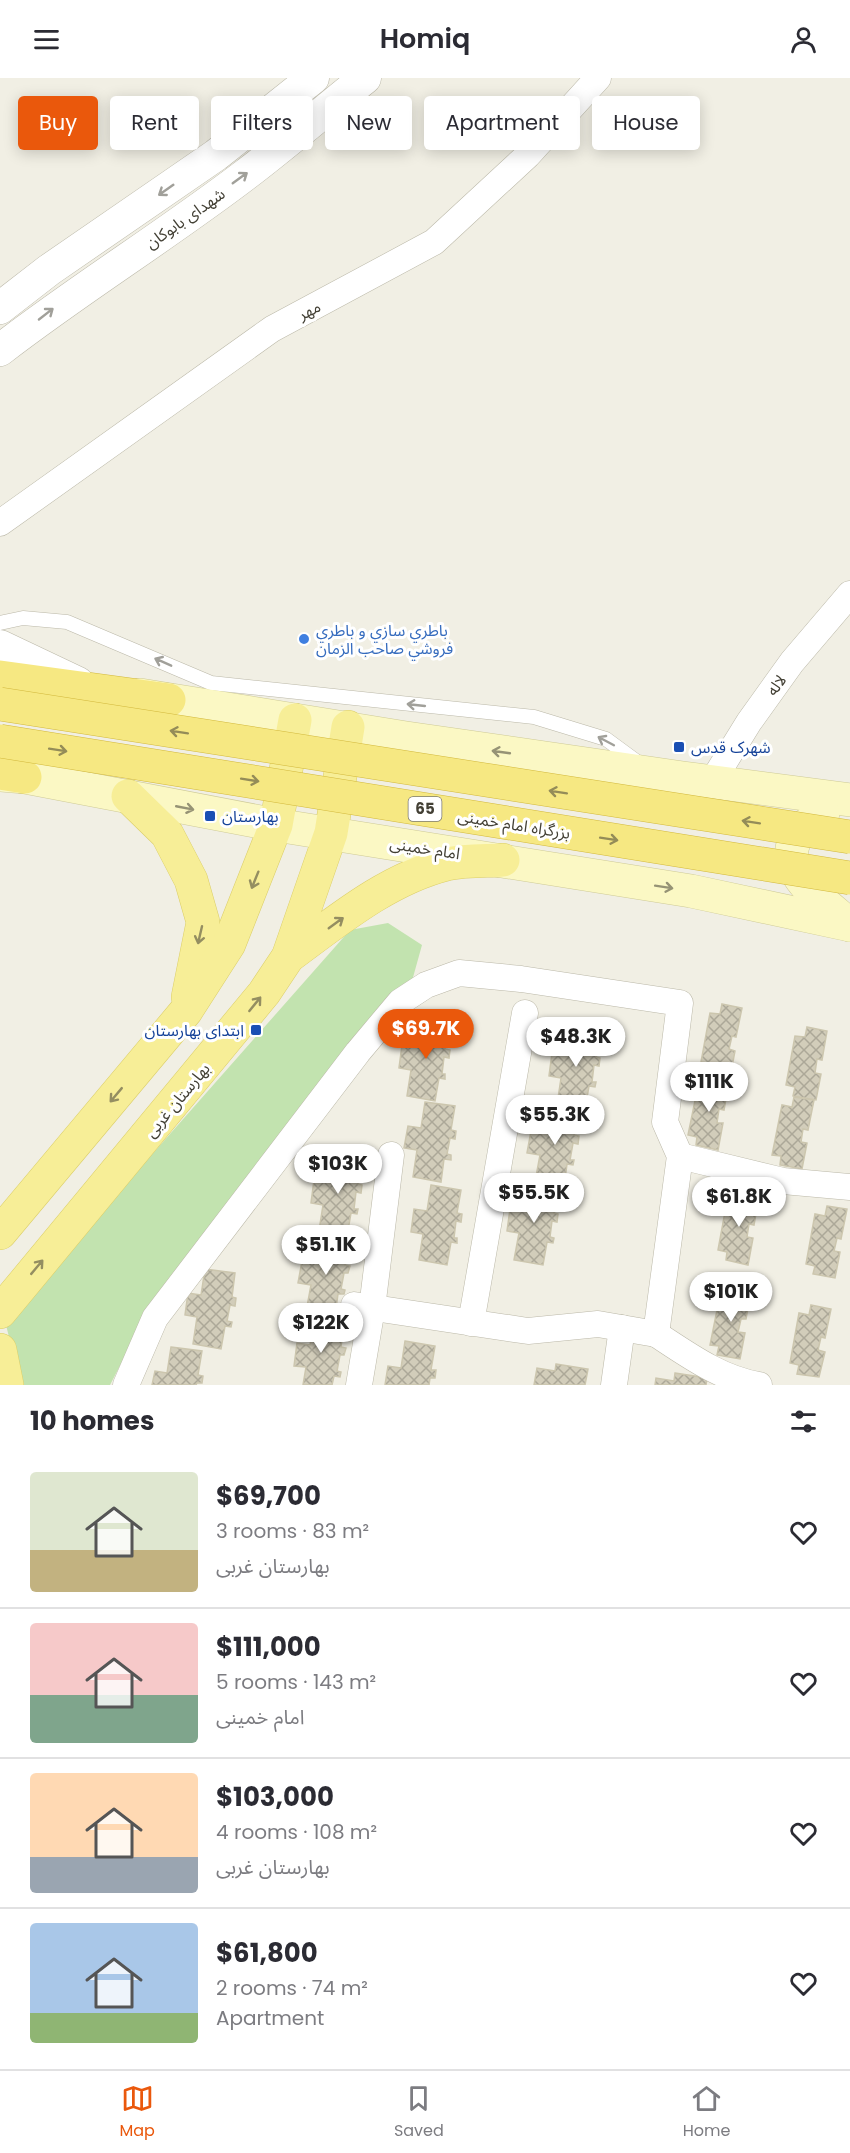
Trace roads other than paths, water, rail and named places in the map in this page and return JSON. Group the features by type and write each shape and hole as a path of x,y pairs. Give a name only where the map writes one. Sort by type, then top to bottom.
{"highway":[{"path":"0,677 169,700"},
{"name":"65","path":"0,704 850,837"},
{"name":"بزرگراه امام خمینی","path":"0,741 850,879"}],"main road":[{"path":"0,668 169,700 406,738 850,800"},
{"path":"0,1233 186,1011 229,944 276,825 295,720"},
{"name":"بهارستان غربی","path":"0,1312 264,993 288,957 331,833 348,727"},
{"name":"امام خمینی","path":"8,775 276,825 691,891 850,925"},
{"path":"128,796 167,834 191,880 203,922 186,1011"},
{"path":"850,805 827,811 808,822 792,847 790,856 793,868 800,878 850,925"},
{"path":"288,957 347,914 399,881 449,864 503,860"},
{"path":"149,1055 168,1053 185,1063 189,1085"},
{"path":"0,1350 7,1385"}],"street":[{"name":"شهدای بابوکان","path":"0,308 49,270 216,155 313,78"},
{"name":"شهدای بابوکان","path":"0,350 55,307 244,176 365,78"},
{"name":"مهر","path":"0,523 272,329 435,242 528,155 598,78"},
{"name":"لاله","path":"712,782 749,722 792,662 850,594"},
{"path":"0,646 78,683"},
{"path":"126,1385 155,1318 358,1052 400,1002 426,985 459,974 521,979 680,1003 665,1122 680,1156 656,1334"},
{"path":"471,1323 525,1013"},
{"path":"359,1385 363,1307 391,1155"},
{"path":"680,1156 783,1181 850,1187"},
{"path":"363,1307 528,1331 597,1324 656,1334 694,1359 739,1382 759,1385"},
{"path":"614,1385 622,1328"}],"lane":[{"path":"0,622 23,618 67,622 211,683 534,717 606,739 654,774"}],"place":[{"name":"باطري سازي و باطري فروشي صاحب الزمان","path":"304,639"},
{"name":"شهرک قدس","path":"679,747"},
{"name":"بهارستان","path":"210,816"},
{"name":"ابتدای بهارستان","path":"256,1030"}]}
